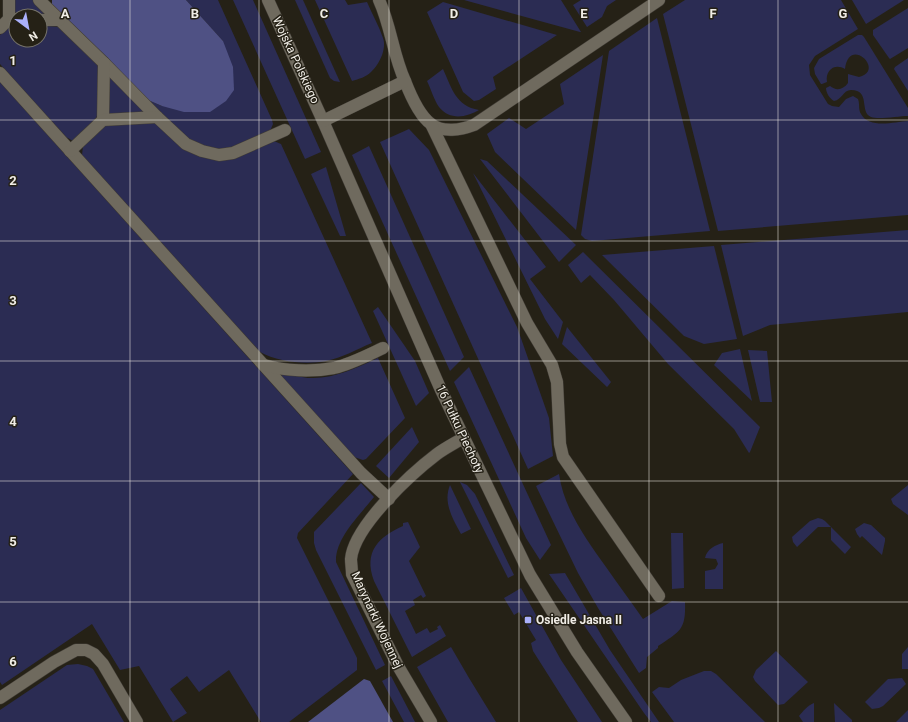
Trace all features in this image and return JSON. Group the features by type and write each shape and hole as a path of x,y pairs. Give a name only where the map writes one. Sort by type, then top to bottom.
{"street":[{"path":"39,0 186,144 202,152 219,154 233,153 285,130"},
{"name":"Wojska Polskiego","path":"268,0 323,121"},
{"path":"379,0 384,11 396,58 405,81 420,111 431,124 527,323 552,364 557,382 560,444 563,457 659,596"},
{"path":"431,124 454,130 465,129 474,125 659,0"},
{"path":"48,20 59,20"},
{"path":"103,120 104,63"},
{"path":"0,74 361,473 389,499"},
{"path":"323,121 405,81"},
{"path":"70,151 103,120 157,117"},
{"name":"16 Pułku Piechoty","path":"323,121 463,438 530,575 577,652 626,722"},
{"path":"262,364 279,369 313,370 335,368 383,348"},
{"name":"Marynarki Wojennej","path":"431,722 398,666 352,574 351,558 357,540 367,524 408,478 439,453 463,438"},
{"path":"0,698 54,662 76,650 86,650 94,654 103,664 137,722"}],"shaded area":[{"path":"12,0 33,0 40,8 13,8"},
{"path":"52,0 186,0 223,41 233,67 234,90 226,101 210,112 184,112 162,106 148,100 52,5"},
{"path":"186,0 218,0 272,120 273,124 270,131 237,147 223,150 210,149 187,137 148,100 162,106 223,41"},
{"path":"233,0 253,0 321,152 305,159"},
{"path":"295,0 303,0 340,82 334,81 330,78"},
{"path":"315,0 345,0 348,5 367,2 380,29 384,42 383,52 379,61 369,74 352,81"},
{"path":"464,0 561,0 581,32 580,32"},
{"path":"581,0 616,0 607,6 602,17 587,27 573,5"},
{"path":"685,0 841,0 858,29 815,56 809,65 810,75 828,104 832,106 839,107 846,99 853,96 858,99 861,114 870,122 882,124 908,121 908,215 718,231 663,14"},
{"path":"852,0 904,0 866,24"},
{"path":"443,2 557,35 493,77 496,89 479,100 474,101 463,92 427,12"},
{"path":"908,8 908,48 890,59 873,35 873,30"},
{"path":"657,18 710,231 592,241 585,239 581,235 609,51"},
{"path":"48,26 60,27 99,66 97,116 94,121 73,141 66,137 0,64 0,35 8,28 8,48 48,48"},
{"path":"858,35 862,35 864,37 908,108 908,116 883,118 871,117 866,111 863,97 857,91 848,90 839,99 834,101 830,97 826,88 830,86 837,89 844,87 848,83 848,74 859,77 866,74 869,68 867,63 864,58 858,55 853,55 848,59 845,69 841,67 834,67 829,71 827,82 821,84 815,74 814,68 819,59"},
{"path":"603,55 576,230 495,152 487,134 509,118 526,129 564,104 560,84"},
{"path":"908,58 908,91 894,69"},
{"path":"443,69 452,90 460,101 471,108 479,110 464,116 453,116 443,111 439,107 427,81"},
{"path":"109,78 144,110 143,113 108,113"},
{"path":"0,82 353,474 298,533 297,538 357,658 357,670 289,722 261,722 229,670 199,692 187,676 170,689 187,713 173,722 139,666 120,670 92,624 2,685 0,682"},
{"path":"155,122 196,155 217,160 274,141 281,144 372,343 338,358 310,363 292,362 275,358 260,352 82,155 83,146 102,127 106,125"},
{"path":"409,129 429,150 517,327 549,418 553,456 528,469 380,142"},
{"path":"369,146 464,357 450,371 352,155"},
{"path":"480,159 487,161 576,245 559,262"},
{"path":"326,167 346,236 340,236 311,174"},
{"path":"473,173 546,267 530,279 563,322 558,339 545,319"},
{"path":"908,230 908,312 770,325 743,336 721,245"},
{"path":"714,246 737,339 704,344 684,336 602,255"},
{"path":"583,252 760,427 749,453 734,429 668,364 614,300 590,275 581,283 568,265"},
{"path":"378,307 415,361 429,393 416,406 373,311"},
{"path":"567,327 611,382 607,387 562,344"},
{"path":"740,349 752,401 714,365 722,353"},
{"path":"748,350 767,351 772,402 760,402"},
{"path":"378,358 405,418 366,459 363,460 354,457 282,377 282,375 322,378 347,371"},
{"path":"469,367 551,545 540,560 526,538 454,382"},
{"path":"412,427 419,442 389,478 376,466"},
{"path":"559,474 566,499 577,523 591,546 643,619 672,601 685,602 684,619 680,629 672,637 658,646 658,648 647,657 646,668 639,673 578,573 536,486"},
{"path":"460,482 467,485 475,494 514,575 508,578"},
{"path":"361,483 374,497 349,527 340,544 336,562 385,665 376,670 316,550 314,543 314,532"},
{"path":"450,485 471,529 461,534 448,504 448,491"},
{"path":"908,485 908,515 893,504 891,499"},
{"path":"818,518 825,521 831,527 818,527 797,547 793,542 792,537 810,521"},
{"path":"408,522 420,547 409,561 426,596 423,598 421,595 413,600 415,605 405,611 416,634 427,628 430,633 438,629 437,627 440,625 446,636 412,657 374,581 371,570 372,553 375,546 380,540 394,530 403,526 403,523"},
{"path":"864,523 871,525 885,538 882,555 862,536 860,538 857,534 855,529"},
{"path":"831,527 851,547 845,554 831,540"},
{"path":"671,533 683,533 684,588 672,589"},
{"path":"723,543 723,589 705,589 705,571 715,569 718,564 716,559 705,558 706,555 712,548"},
{"path":"565,573 610,650 659,722 651,722 644,713 549,574"},
{"path":"521,588 561,660 602,722 578,722 533,651 531,643 536,640 519,612 514,615 504,598"},
{"path":"451,647 496,722 448,722 417,667"},
{"path":"908,647 908,669 902,669 902,654"},
{"path":"776,651 808,682 784,704 778,705 753,677 756,670"},
{"path":"78,664 93,669 124,722 0,722 0,710 67,665"},
{"path":"704,671 711,671 716,674 765,722 674,722 652,692 659,687 669,688 681,680"},
{"path":"391,676 415,722 404,722 382,681"},
{"path":"902,678 906,684 883,706 872,709 865,702 888,679"},
{"path":"364,679 370,681 393,722 308,722"},
{"path":"814,703 814,722 803,722 799,716 804,710"},
{"path":"834,703 852,720 852,722 835,722"},
{"path":"908,710 908,722 896,722"}],"place":[{"name":"Osiedle Jasna II","path":"528,620"}]}
